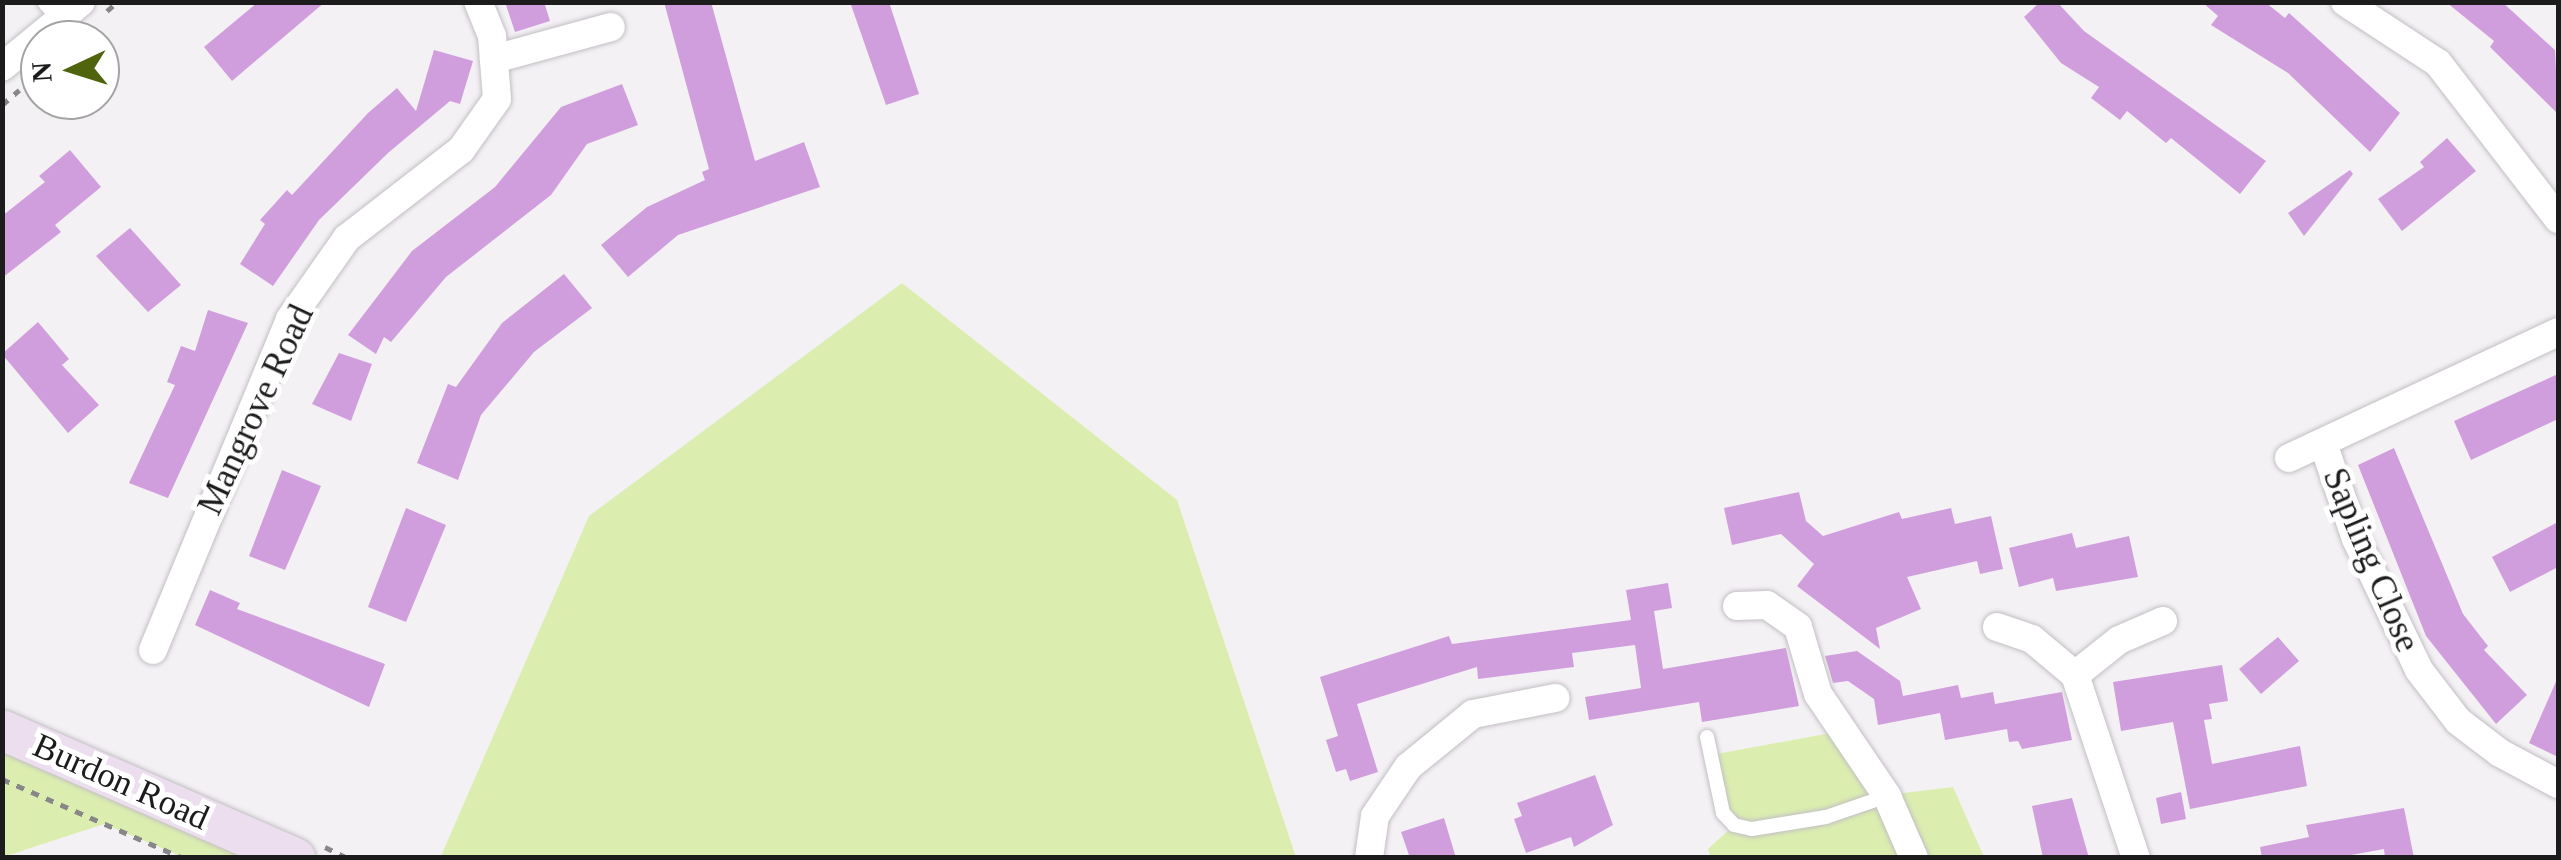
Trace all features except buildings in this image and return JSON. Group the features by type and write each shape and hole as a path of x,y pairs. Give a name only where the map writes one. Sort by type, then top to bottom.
{"main road":[{"name":"Burdon Road","path":"2,730 295,858"}],"street":[{"name":"Mangrove Road","path":"152,650 290,319 347,238 462,150 497,99 494,59 478,2"},
{"path":"2346,2 2438,63 2558,220"},
{"path":"2,66 61,8"},
{"path":"494,59 611,27"},
{"name":"Sapling Close","path":"2289,458 2324,446 2558,332"},
{"name":"Sapling Close","path":"2324,446 2356,538 2419,670 2458,720 2500,753 2558,784"},
{"path":"1737,606 1767,605 1798,627 1818,694 1887,796 1914,858"},
{"path":"2076,675 2118,640 2163,621"},
{"path":"1997,627 2032,639 2076,675 2136,858"},
{"path":"1368,858 1376,816 1408,766 1474,714 1555,698"}],"lane":[{"path":"1707,737 1723,813 1734,825 1752,830 1826,817 1887,796"}],"path":[{"path":"2,779 183,858"}],"green space":[{"path":"902,283 1177,500 1296,857 441,856 589,516"},
{"path":"2,730 295,857 183,857 104,824 3,857"},
{"path":"1847,730 1887,795 1953,787 1984,857 1711,858 1708,849 1734,825 1711,755"}]}
